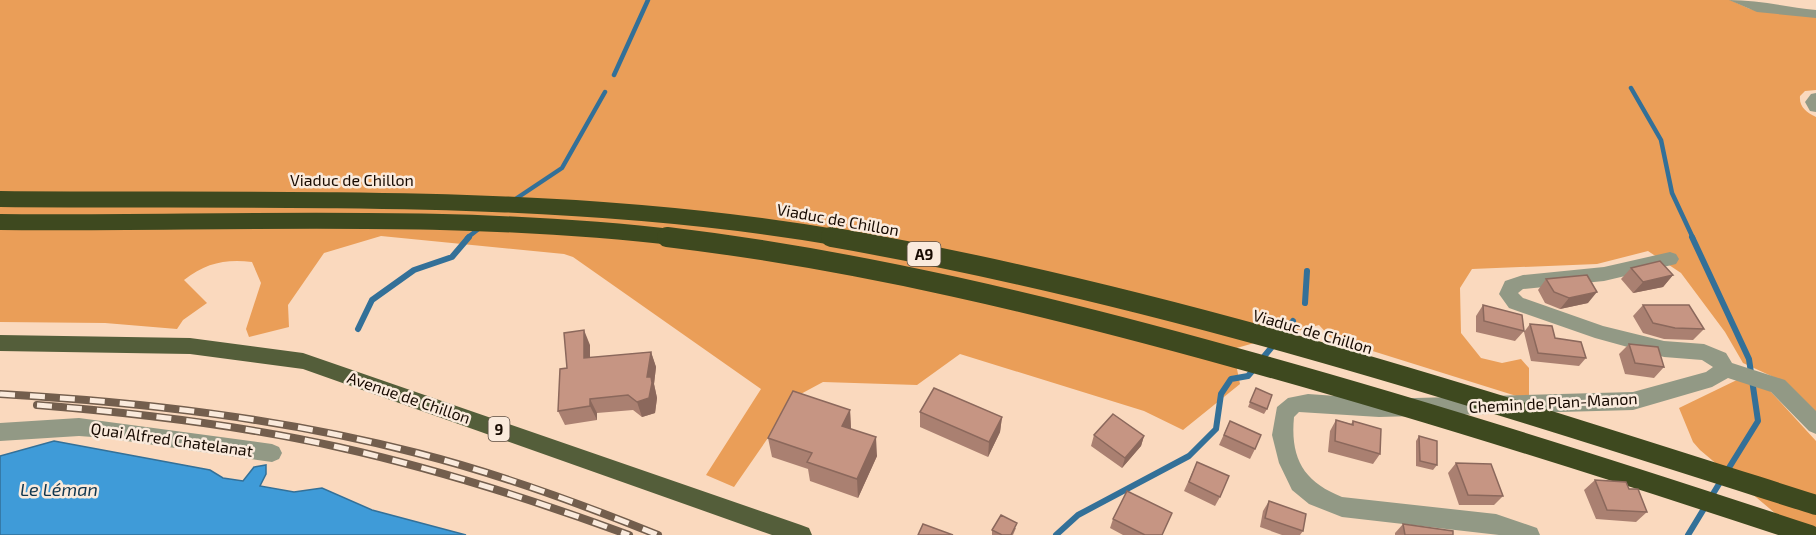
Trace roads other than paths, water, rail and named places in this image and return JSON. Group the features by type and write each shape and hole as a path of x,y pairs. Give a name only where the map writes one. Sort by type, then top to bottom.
{"highway":[{"name":"Viaduc de Chillon","path":"0,199 369,198 513,202 680,215 844,239 972,264 1241,331 1509,408 1816,505"},
{"name":"A9","path":"0,222 455,222 663,237 828,261 1029,303 1304,377 1496,433 1810,535"}],"main road":[{"name":"Avenue de Chillon","path":"0,343 158,342 226,347 303,361 801,535"}],"street":[{"path":"1736,0 1758,8 1816,14"},
{"path":"1793,0 1816,3"},
{"path":"1816,98 1814,102 1816,107"},
{"path":"1670,259 1604,274 1523,282 1511,286 1508,294 1516,303 1602,333 1664,349 1712,355 1724,364 1725,369 1754,376 1783,389 1816,425"},
{"name":"Chemin de Plan-Manon","path":"1529,535 1496,524 1342,507 1317,497 1299,483 1289,463 1282,435 1284,413 1295,404 1308,403 1378,408 1632,401 1712,380 1721,375 1725,369"},
{"name":"Quai Alfred Chatelanat","path":"0,432 97,428 272,453"}],"water":[{"name":"Le Léman","path":"54,441 210,470 223,478 243,481 254,467 266,465 266,474 260,486 294,492 322,488 372,510 466,535 0,535 0,456"}],"waterway":[{"path":"614,75 648,0"},
{"path":"1631,88 1661,140 1672,193 1693,238"},
{"path":"514,200 562,168 605,92"},
{"path":"467,238 481,227"},
{"path":"358,329 372,300 414,270 452,257 469,237"},
{"path":"1692,237 1749,359 1758,421 1727,471"},
{"path":"1305,303 1307,271"},
{"path":"1281,336 1293,321"},
{"path":"1262,359 1275,343"},
{"path":"1056,535 1078,515 1189,456 1216,429 1221,394 1231,379 1248,376 1254,369"},
{"path":"1688,535 1722,479"}],"railway":[{"path":"0,394 210,413 366,441 448,461 509,480 658,535"},
{"path":"37,405 188,421 263,432 338,447 485,486 629,535"}]}
